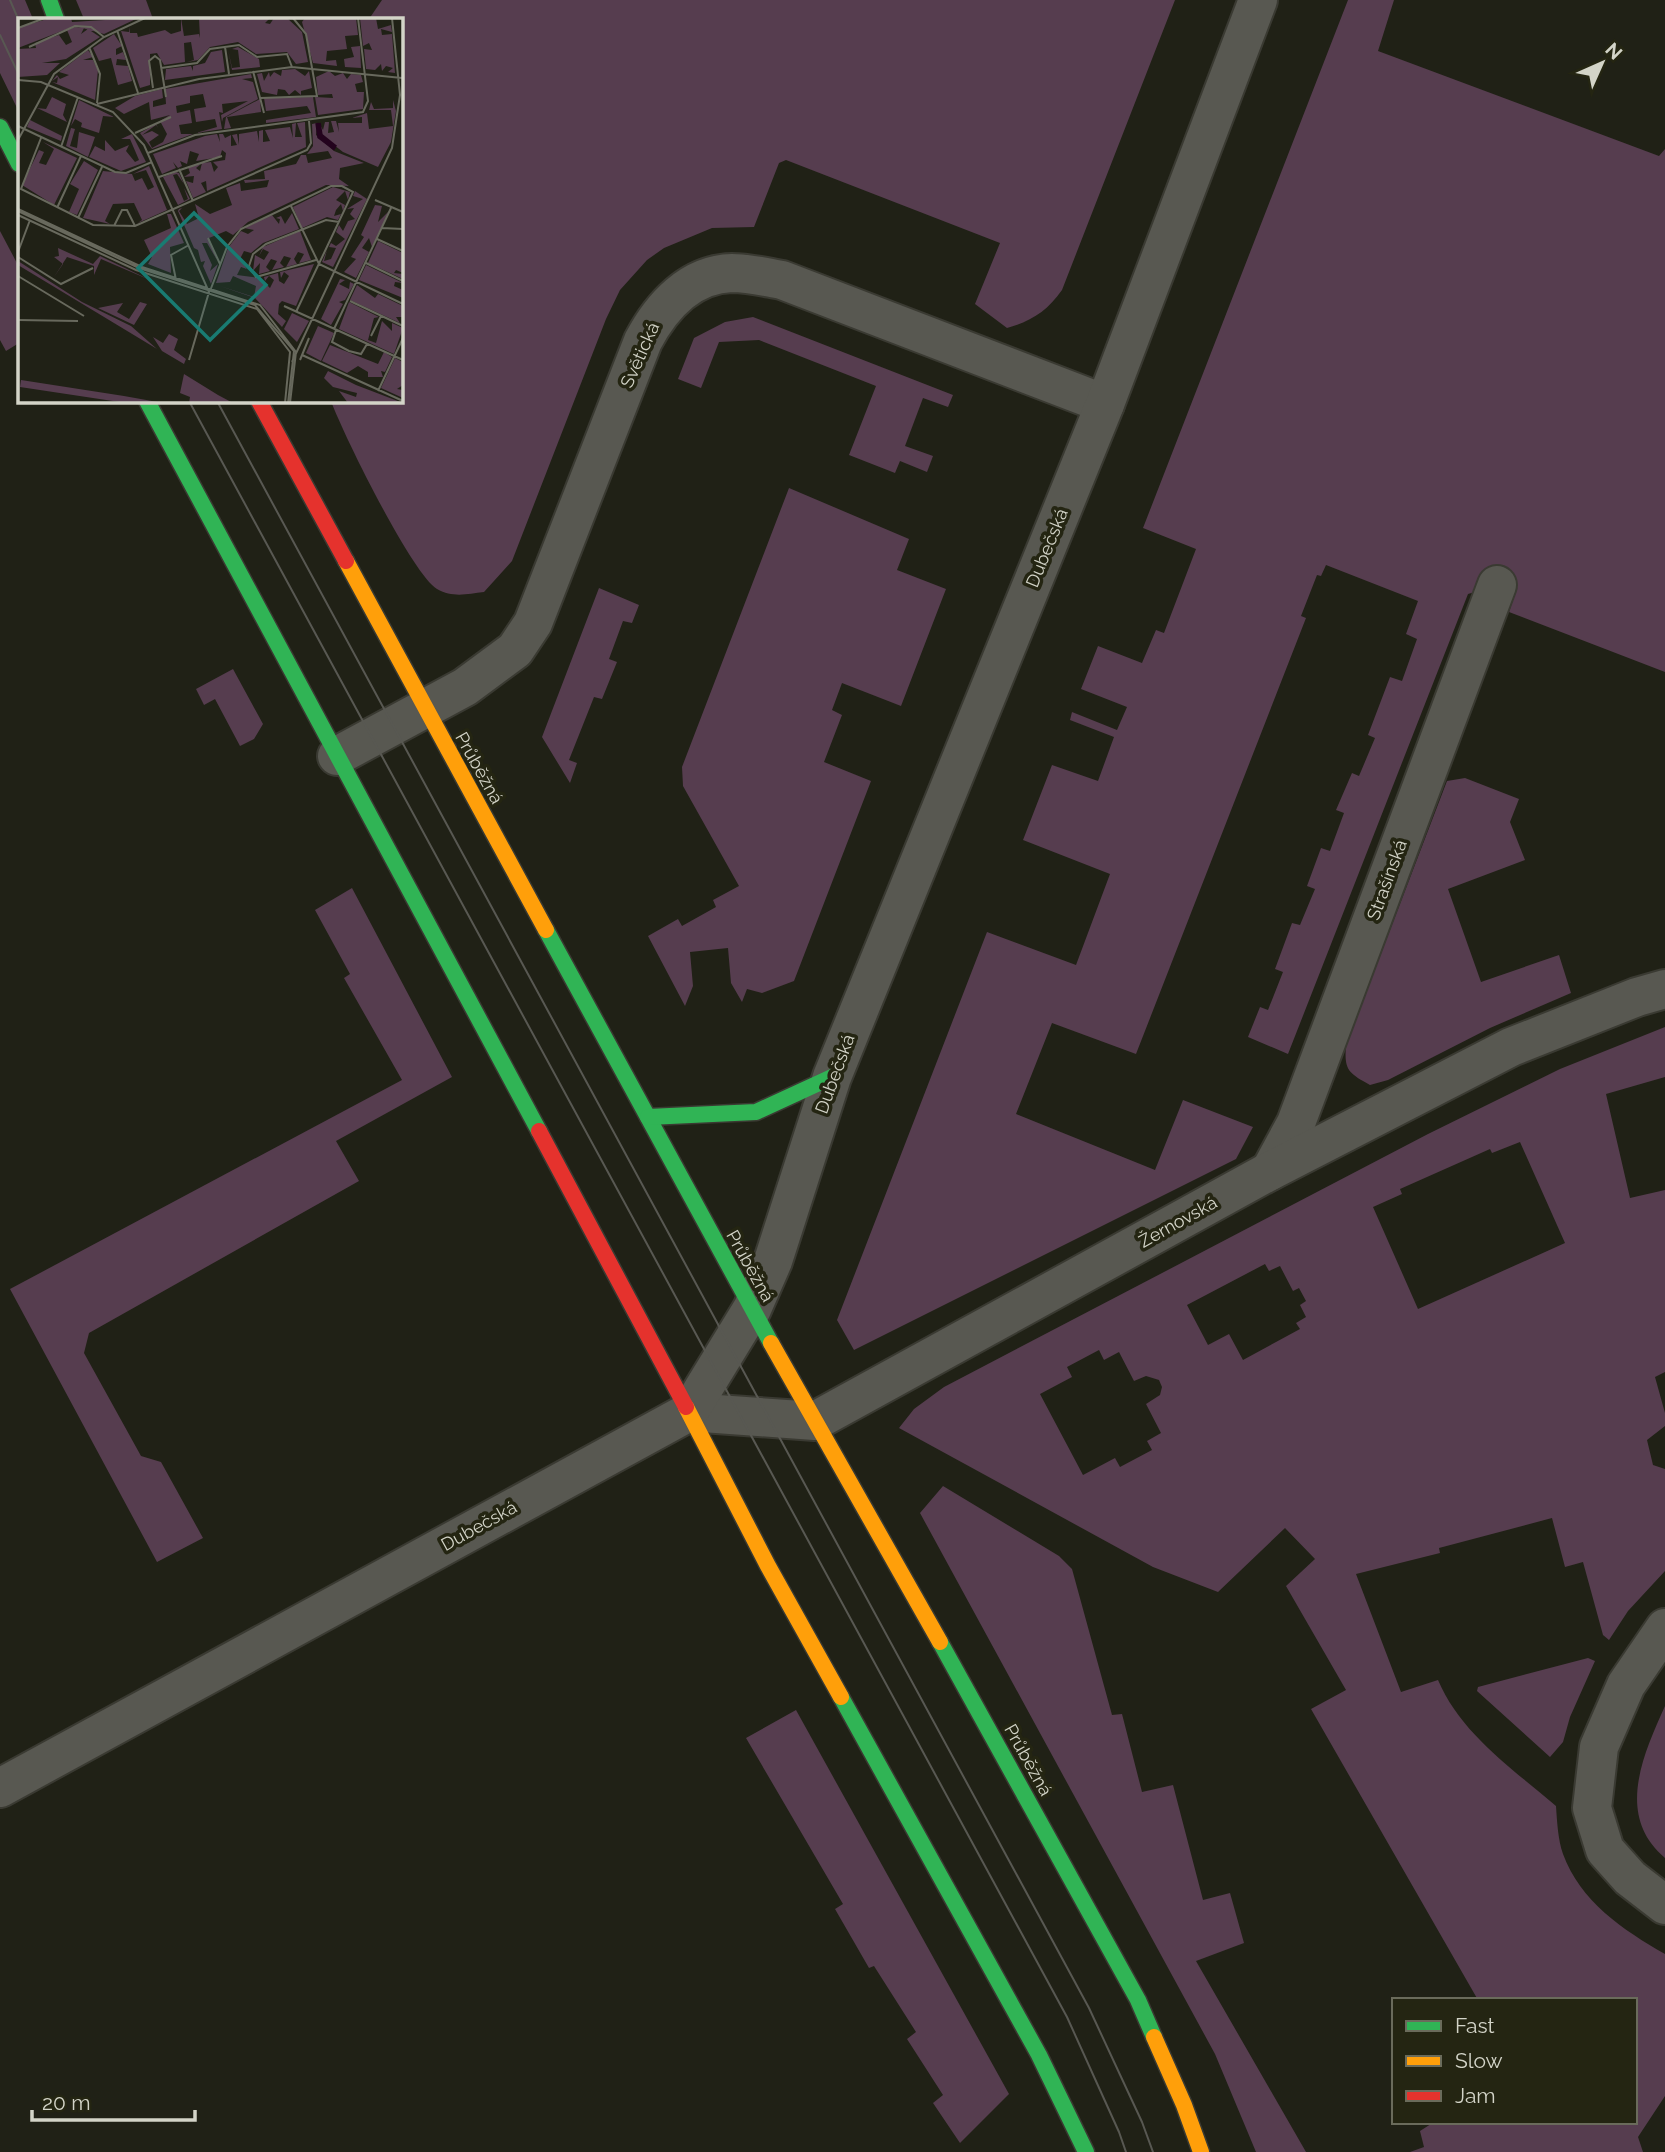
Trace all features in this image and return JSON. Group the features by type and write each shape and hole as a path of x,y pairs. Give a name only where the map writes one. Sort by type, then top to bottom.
{"main road":[{"path":"49,0 56,18"},
{"path":"0,127 18,162"},
{"path":"148,402 689,1412 768,1566 1039,2054 1086,2152"},
{"name":"Průběžná","path":"260,402 752,1309 876,1526 1138,2000 1184,2105 1201,2152"},
{"path":"648,1117 756,1112 832,1077"}],"street":[{"name":"Dubečská","path":"0,1788 689,1412 752,1309 773,1261 832,1077 1105,404 1258,0"},
{"name":"Světická","path":"337,756 465,687 514,650 533,624 643,341 662,310 676,295 712,276 730,273 782,281 1105,404"},
{"name":"Strašínská","path":"1270,1171 1296,1123 1497,585"},
{"name":"Žernovská","path":"815,1421 1270,1171 1511,1048 1637,997 1665,989"},
{"path":"689,1412 815,1421"},
{"path":"1665,1628 1626,1685 1599,1747 1592,1808 1605,1850 1630,1878 1665,1905"}],"shaded area":[{"path":"0,0 25,0 33,18 18,18 18,110 0,73"},
{"path":"76,0 146,0 153,18 84,18"},
{"path":"382,0 1175,0 1062,290 1045,309 1024,322 1007,328 975,304 1000,243 786,160 779,163 754,227 712,228 664,248 647,260 620,290 606,319 512,561 484,592 460,595 437,589 412,558 363,471 331,402 402,402 402,18 370,18"},
{"path":"1348,0 1394,0 1378,51 1659,156 1665,149 1665,672 1509,612 1515,594 1498,585 1468,594 1288,1054 1248,1037 1260,1007 1268,1010 1283,972 1275,969 1292,923 1300,925 1315,889 1307,886 1321,848 1330,851 1344,813 1336,810 1352,773 1359,776 1375,738 1368,735 1390,677 1402,681 1417,639 1406,634 1418,601 1326,565 1321,576 1317,575 1301,616 1306,618 1136,1054 1052,1023 1016,1114 1155,1170 1183,1100 1253,1127 1236,1159 854,1350 837,1320 987,932 1076,965 1110,874 1023,840 1052,765 1098,781 1114,737 1070,720 1072,712 1117,730 1127,707 1081,689 1098,646 1142,663 1156,630 1164,633 1196,549 1143,528"},
{"path":"0,231 18,265 18,344 6,351 0,340"},
{"path":"753,317 953,395 948,407 923,398 905,446 933,456 927,472 900,461 895,473 849,455 876,386 759,340 719,342 701,388 678,379 694,338 725,322"},
{"path":"789,488 909,539 897,570 946,589 901,706 842,683 832,710 842,715 824,762 871,781 794,981 762,993 747,989 742,1002 731,983 728,948 690,952 693,986 685,1006 648,936 678,919 682,926 716,907 713,900 739,886 683,786 682,767"},
{"path":"599,588 639,605 632,623 623,621 609,659 617,662 602,699 594,697 569,760 577,763 570,783 542,737"},
{"path":"233,669 263,724 254,739 240,746 215,699 204,705 196,689"},
{"path":"1465,778 1519,799 1510,822 1525,860 1448,889 1481,982 1559,955 1571,993 1490,1028 1388,1080 1370,1085 1349,1070 1346,1045 1447,781"},
{"path":"352,888 452,1077 336,1141 359,1181 89,1333 84,1353 141,1456 161,1462 203,1538 157,1562 10,1289 402,1080 344,978 350,974 315,910"},
{"path":"1665,1027 1665,1077 1606,1094 1630,1198 1665,1190 1665,1372 1655,1377 1665,1413 1665,1426 1647,1440 1653,1465 1665,1469 1665,1571 1628,1611 1609,1640 1603,1635 1583,1562 1565,1567 1552,1518 1439,1548 1440,1553 1356,1574 1401,1692 1438,1680 1460,1717 1474,1734 1556,1806 1563,1854 1580,1886 1605,1913 1665,1954 1665,2096 1638,2137 1643,2152 1410,2152 1424,2147 1420,2131 1431,2124 1637,2124 1637,1998 1477,1998 1311,1709 1346,1690 1286,1586 1315,1559 1285,1528 1218,1592 1153,1567 899,1428 914,1409 944,1387 1428,1134 1560,1069","holes":["1520,1142 1565,1243 1418,1309 1373,1207 1402,1194 1400,1189 1490,1149 1492,1153","1265,1264 1269,1271 1280,1266 1293,1291 1299,1288 1306,1301 1300,1305 1306,1317 1296,1323 1300,1329 1243,1360 1229,1334 1208,1345 1187,1305","1099,1350 1104,1360 1119,1352 1134,1381 1146,1376 1159,1380 1162,1387 1160,1395 1146,1404 1161,1433 1147,1441 1152,1450 1120,1467 1115,1458 1083,1475 1040,1394 1072,1377 1067,1367"]},
{"path":"943,1486 1059,1556 1072,1569 1112,1715 1122,1714 1142,1792 1173,1785 1203,1900 1230,1893 1244,1943 1196,1961 1306,2152 1256,2152 1215,2054 920,1513"},
{"path":"1588,1658 1595,1661 1570,1717 1563,1742 1550,1757 1477,1691 1478,1687"},
{"path":"1665,1706 1665,1858 1650,1841 1641,1823 1637,1804 1642,1765"},
{"path":"796,1710 1009,2094 960,2143 933,2103 943,2095 907,2039 916,2032 874,1966 869,1968 835,1909 843,1904 746,1738"}],"tram line":[{"path":"10,0 18,19"},
{"path":"0,35 18,73"},
{"path":"190,402 1067,2017 1126,2152"},
{"path":"218,402 1089,2008 1142,2122 1153,2152"}],"traffic: fast":[{"path":"49,0 56,18"},
{"path":"0,127 18,162"},
{"path":"148,402 539,1131"},
{"path":"546,930 771,1343"},
{"path":"648,1117 756,1112 832,1077"},
{"path":"940,1642 1138,2000 1154,2037"},
{"path":"841,1697 1039,2055 1086,2152"}],"traffic: slow":[{"path":"346,561 546,930"},
{"path":"771,1343 940,1642"},
{"path":"686,1407 768,1566 841,1697"},
{"path":"1154,2037 1201,2152"}],"traffic: jam":[{"path":"260,402 346,561"},
{"path":"539,1131 686,1407"}]}
